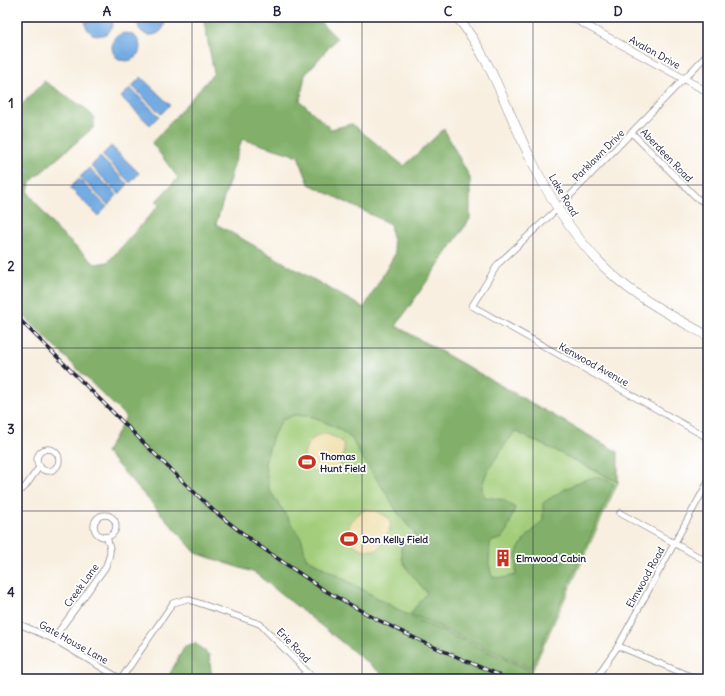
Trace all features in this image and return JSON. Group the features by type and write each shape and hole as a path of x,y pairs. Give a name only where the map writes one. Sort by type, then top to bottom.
{"main road":[{"name":"Lake Road","path":"457,17 468,30 486,59 530,157 557,209 581,242 627,287 674,318 708,336"}],"street":[{"name":"Avalon Drive","path":"571,17 708,92"},
{"name":"Parklawn Drive","path":"472,306 498,264 557,209 708,54"},
{"name":"Aberdeen Road","path":"632,133 697,198 708,205"},
{"name":"Kenwood Avenue","path":"472,306 708,438"},
{"path":"17,493 25,487 40,466"},
{"name":"Elmwood Road","path":"595,679 618,646 708,482"},
{"path":"620,513 708,562"},
{"name":"Creek Lane","path":"53,639 105,568 110,556 109,543 106,537"},
{"name":"Erie Road","path":"121,679 173,603 187,599 260,624 314,679"},
{"name":"Gate House Lane","path":"17,623 53,639 121,679"},
{"path":"618,646 697,679"},
{"path":"301,679 306,671"}],"green space":[{"path":"203,17 315,17 337,38 305,75 300,101 331,129 352,124 404,166 444,129 470,178 470,219 396,326 618,452 618,482 515,431 495,459 486,475 482,489 485,497 504,500 515,508 506,533 501,539 490,543 489,564 492,577 503,578 516,575 516,555 524,540 543,520 543,503 570,486 586,479 600,477 614,484 531,668 410,614 427,593 408,570 402,559 401,547 415,534 397,512 359,453 352,439 339,429 314,417 295,415 282,420 273,436 265,463 269,489 302,540 306,558 417,620 532,671 525,679 388,679 255,573 196,553 106,452 126,417 17,309 17,110 44,81 86,109 94,117 94,127 30,182 28,192 56,229 95,264 108,262 159,205 156,201 178,178 152,143 214,73","holes":["242,139 298,156 309,184 390,224 395,254 364,308 216,224"]},
{"path":"300,374 515,431 618,482 532,671 417,620 306,558 187,470"},
{"path":"195,643 209,655 212,679 167,679 185,646"}],"sand":[{"path":"323,433 342,442 344,449 337,469 327,473 318,473 311,469 306,463 304,455 306,447 312,439"},
{"path":"366,509 382,514 388,518 390,522 389,531 378,550 359,548 350,538 350,524 357,515"}],"water":[{"path":"86,17 112,17 112,25 109,31 105,34 93,34 89,31 86,25"},
{"path":"138,17 164,17 164,25 157,34 145,34 138,25"},
{"path":"126,33 136,37 140,47 136,57 126,61 116,57 112,47 116,37"},
{"path":"141,77 170,105 161,114 132,86"},
{"path":"130,88 159,116 150,125 121,97"},
{"path":"111,146 139,173 130,183 102,155"},
{"path":"100,157 128,184 119,194 91,166"},
{"path":"89,168 117,195 108,205 80,177"},
{"path":"79,179 107,207 98,216 70,188"}],"waterway":[{"path":"17,167 30,171"}],"railway":[{"path":"17,317 214,511 255,543 324,590 376,619 425,643 508,679"}],"place":[{"name":"Thomas Hunt Field","path":"307,462"},
{"name":"Don Kelly Field","path":"349,539"},
{"name":"Elmwood Cabin","path":"503,558"}]}
